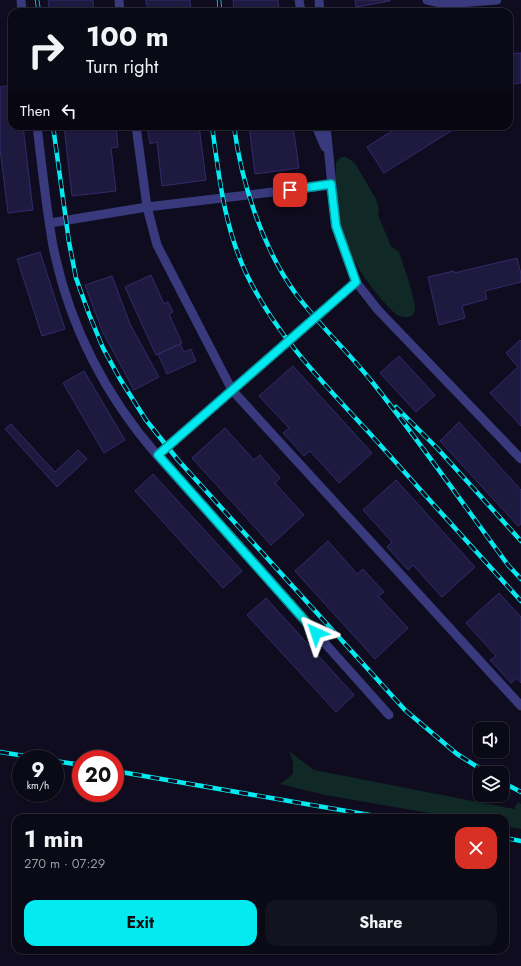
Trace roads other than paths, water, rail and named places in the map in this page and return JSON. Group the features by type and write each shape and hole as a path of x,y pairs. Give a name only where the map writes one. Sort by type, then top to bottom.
{"lane":[{"path":"426,0 445,4 497,0"},
{"path":"38,130 53,246 62,279 75,320 87,349 119,406 137,432 389,715"},
{"path":"137,130 147,207 157,245 232,390 521,706"},
{"path":"318,130 328,156"},
{"path":"326,130 336,226 356,282 378,310 521,459"},
{"path":"50,223 147,207 331,184"},
{"path":"158,455 356,282"}],"railway":[{"path":"37,0 38,8"},
{"path":"219,0 220,8"},
{"path":"54,130 69,242 76,278 103,348 120,379 146,420 178,460 405,710 457,754 476,766"},
{"path":"213,130 223,201 232,237 246,273 272,318 303,360 521,601"},
{"path":"235,130 242,170 255,214 273,257 284,276 305,306 364,372 390,405 425,450 508,565 521,579"},
{"path":"396,407 437,448 521,541"},
{"path":"0,752 12,754"},
{"path":"64,762 72,764"},
{"path":"124,773 364,814"},
{"path":"509,786 521,792"},
{"path":"509,839 521,841"}]}
